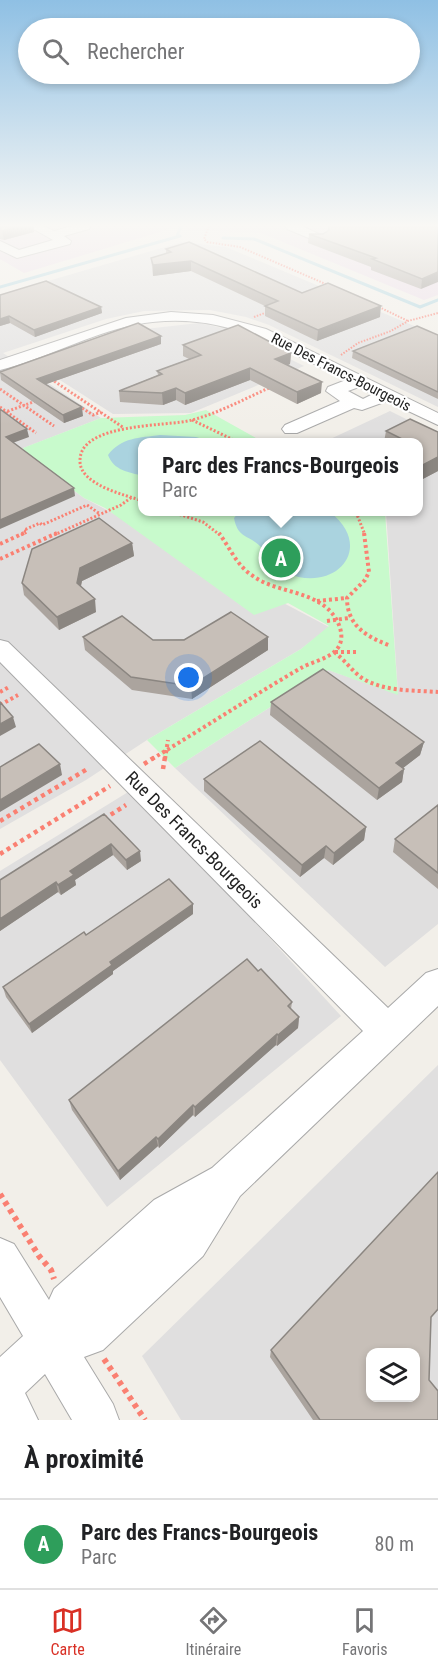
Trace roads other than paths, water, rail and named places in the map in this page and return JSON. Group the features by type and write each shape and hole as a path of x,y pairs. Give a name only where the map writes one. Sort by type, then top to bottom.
{"street":[{"name":"Rue Des Francs-Bourgeois","path":"0,365 122,323 162,317 222,320 254,329 438,420"},
{"path":"359,381 334,391 362,405 387,395"},
{"path":"291,429 354,401"},
{"name":"Rue Des Francs-Bourgeois","path":"0,648 387,1031"},
{"path":"0,1386 49,1342 88,1335 112,1315 189,1242 226,1182 438,984"},
{"path":"0,1258 98,1420"},
{"path":"0,1392 16,1420"}],"water":[{"path":"160,435 199,438 138,438"},
{"path":"138,438 138,475 118,468 108,455 125,442"},
{"path":"236,516 334,516 343,526 349,540 349,553 344,564 334,572 320,577 304,578 286,573 275,565 261,547 238,530 234,518"}],"waterway":[{"path":"384,292 420,307 438,300"}],"place":[{"name":"Parc des Francs-Bourgeois","path":"281,558"}]}
